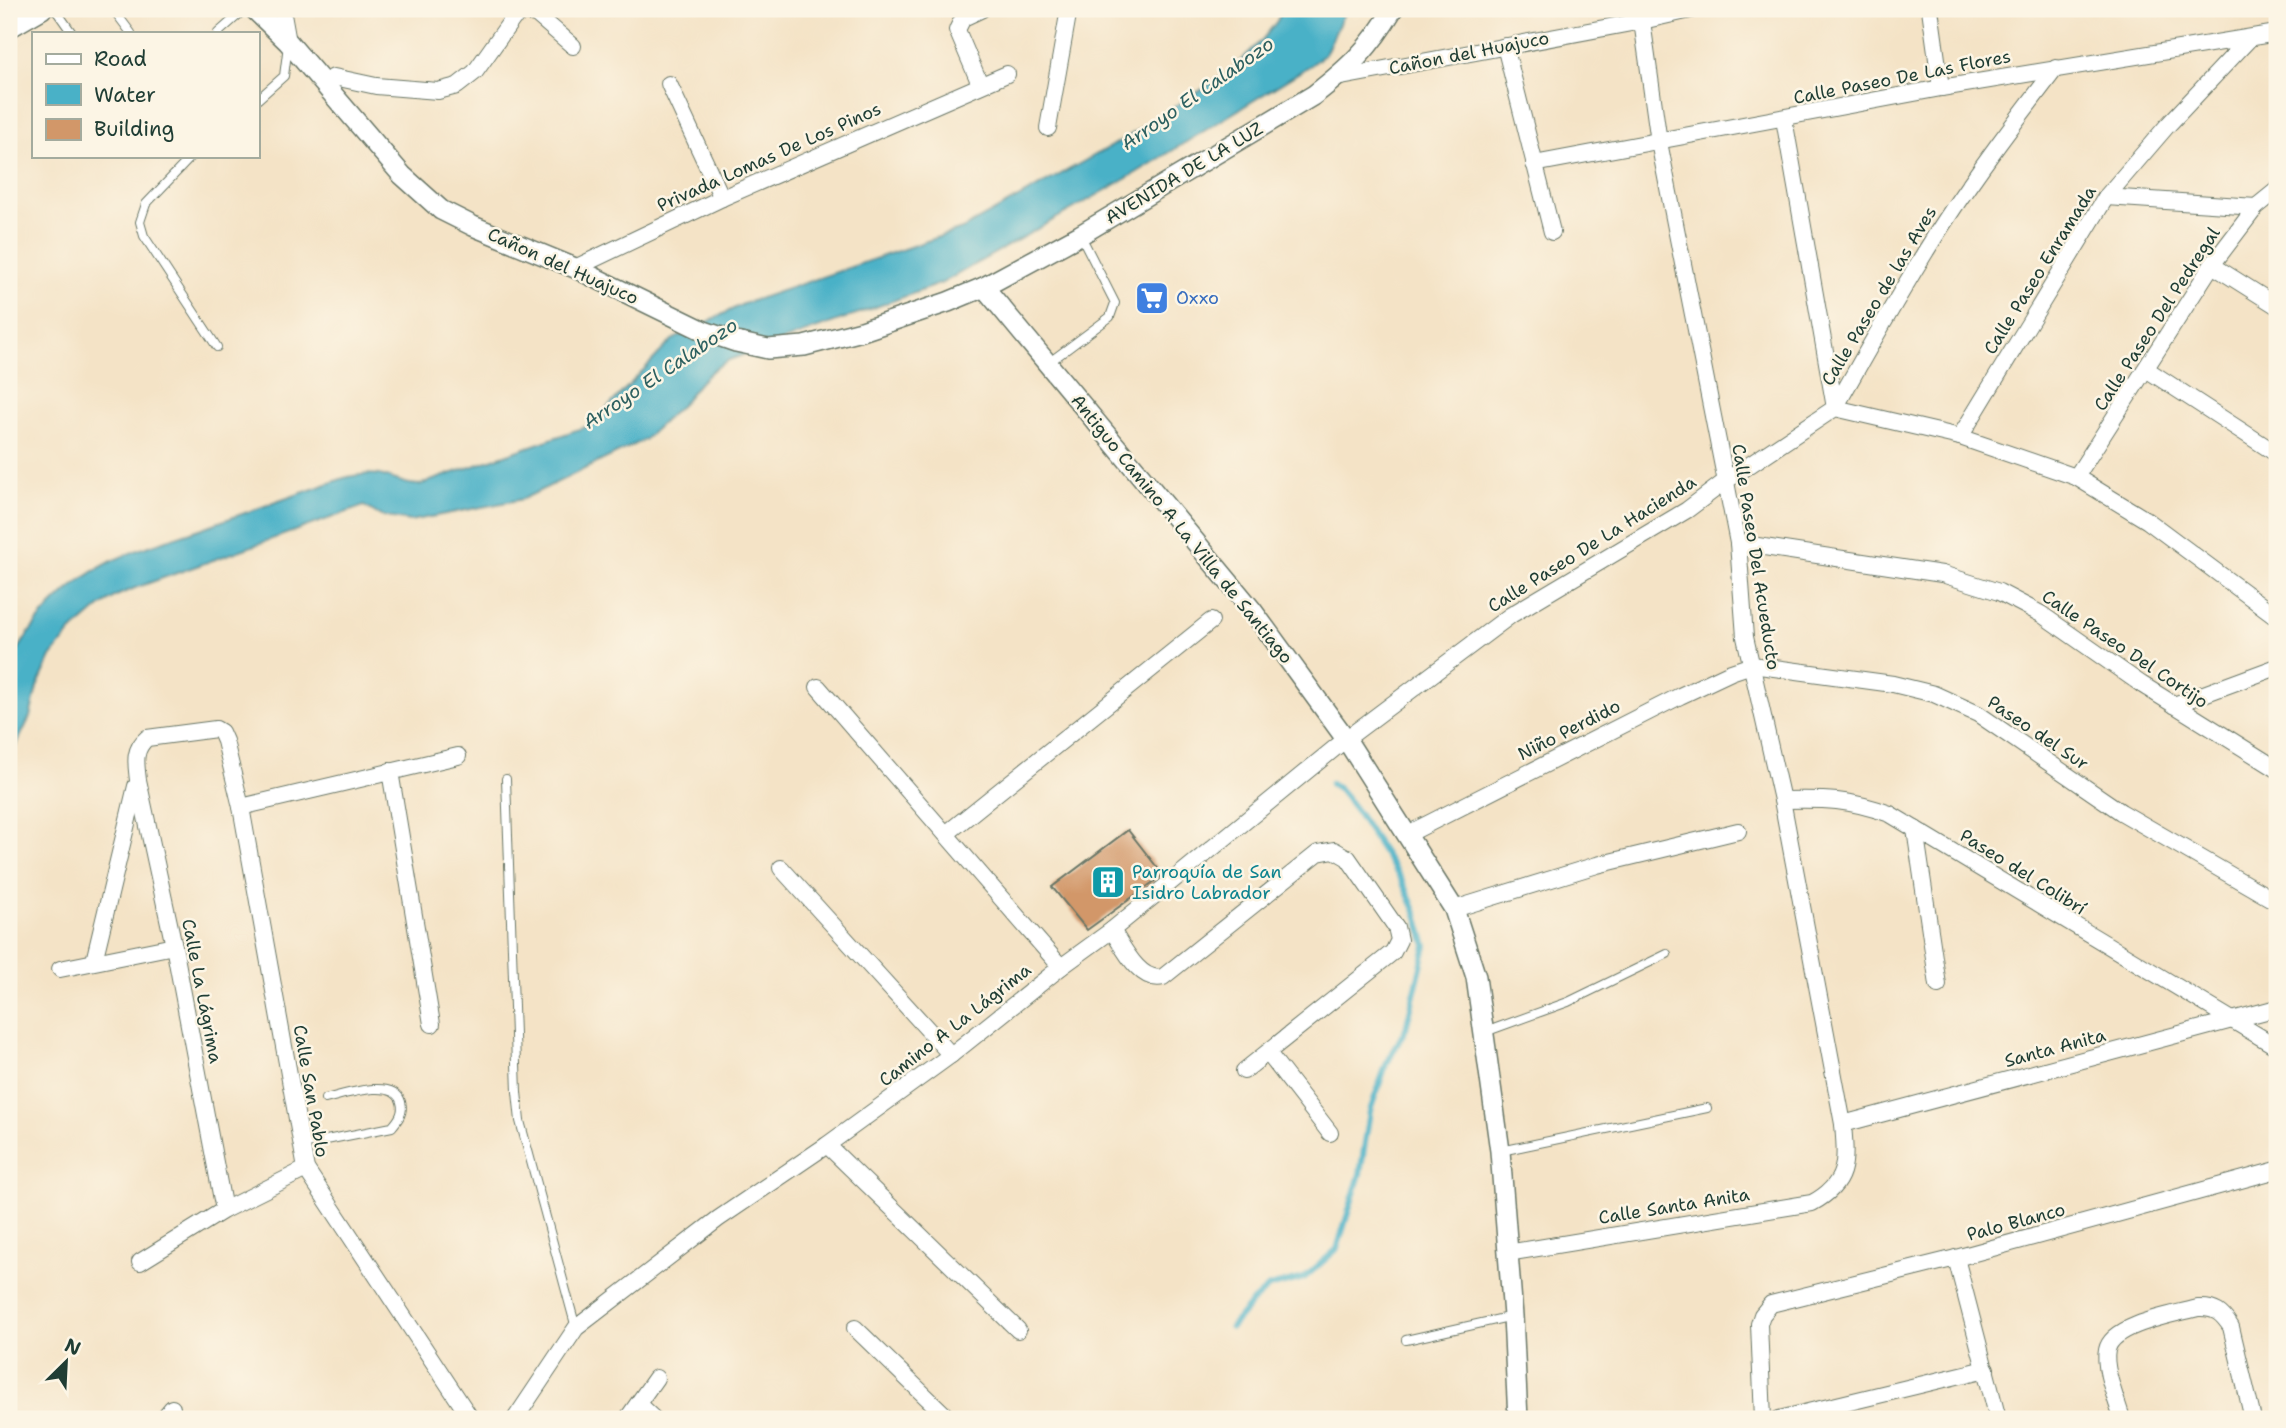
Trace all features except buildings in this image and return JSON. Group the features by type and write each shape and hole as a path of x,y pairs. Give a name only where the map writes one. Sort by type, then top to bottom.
{"street":[{"path":"9,28 42,9"},
{"name":"Cañon del Huajuco","path":"254,9 288,42 402,174 441,210 472,226 575,268 704,331 768,349 804,346 948,302"},
{"path":"282,9 288,42"},
{"path":"980,84 957,30 963,18 982,9"},
{"path":"1048,128 1069,9"},
{"name":"AVENIDA DE LA LUZ","path":"948,302 984,288 1080,235 1314,94 1348,69 1377,36 1393,9"},
{"name":"Cañon del Huajuco","path":"1336,78 1695,9"},
{"path":"1930,9 1941,88"},
{"path":"323,82 334,77 376,86 438,91 457,86 475,72 514,17 524,12 536,14 573,46"},
{"name":"Calle Paseo Del Acueducto","path":"1642,21 1659,142 1738,543 1745,637 1782,800 1843,1124 1846,1157 1839,1180"},
{"name":"Calle Paseo De Las Flores","path":"1534,163 1941,88 2277,33"},
{"name":"Calle Paseo Enramada","path":"1960,437 2106,197 2167,126 2250,38"},
{"path":"1505,46 1552,232"},
{"name":"Calle Paseo de las Aves","path":"1835,408 1910,275 1943,224 2056,68"},
{"name":"Privada Lomas De Los Pinos","path":"575,268 722,198 1007,74"},
{"path":"669,84 722,198"},
{"name":"Calle Paseo de las Aves","path":"1784,119 1835,408"},
{"name":"Calle Paseo Del Pedregal","path":"2076,477 2212,265 2256,207 2277,190"},
{"path":"2106,197 2256,207"},
{"path":"2212,265 2277,306"},
{"name":"Antiguo Camino A La Villa de Santiago","path":"984,288 1252,610 1346,739 1454,909 1476,977 1500,1151 1518,1419"},
{"path":"2147,369 2277,454"},
{"path":"1835,408 1960,437 2076,477 2148,521 2277,618"},
{"name":"Calle Paseo De La Hacienda","path":"1346,739 1511,615 1687,510 1835,408"},
{"name":"Calle Paseo Del Cortijo","path":"1738,543 1942,573 1998,592 2041,614 2174,705 2277,769"},
{"path":"946,834 1211,621"},
{"name":"Niño Perdido","path":"1406,835 1681,695 1752,665"},
{"name":"Paseo del Sur","path":"1752,665 1893,684 1934,694 1978,714 2121,812 2277,902"},
{"path":"2174,705 2277,667"},
{"path":"818,687 1061,967"},
{"name":"Calle La Lágrima","path":"216,729 147,738 137,750 138,780 174,946 224,1210"},
{"name":"Calle San Pablo","path":"216,729 221,732 225,741 241,807 306,1168 471,1419"},
{"name":"Camino A La Lágrima","path":"515,1419 576,1328 718,1219 827,1145 951,1055 1112,930 1346,739"},
{"path":"241,807 458,756"},
{"path":"390,771 432,1024"},
{"name":"Calle La Lágrima","path":"94,961 138,780"},
{"name":"Paseo del Colibrí","path":"1782,800 1828,799 1859,803 1890,814 2277,1048"},
{"path":"1915,829 1938,985"},
{"path":"1454,909 1597,865 1738,831"},
{"path":"1112,930 1144,974 1163,977 1318,853 1334,850 1348,858 1396,927 1399,940 1393,952 1244,1071"},
{"path":"780,868 951,1055"},
{"path":"60,969 174,946"},
{"name":"Santa Anita","path":"1843,1124 2277,1009"},
{"path":"1268,1052 1330,1133"},
{"path":"827,1145 1018,1330"},
{"path":"140,1262 224,1210 306,1168"},
{"name":"Palo Blanco","path":"1763,1419 1759,1324 1766,1309 1779,1300 1956,1258 2277,1170"},
{"name":"Calle Santa Anita","path":"1507,1253 1812,1203 1825,1196 1839,1180"},
{"path":"1956,1258 1998,1419"},
{"path":"2122,1419 2108,1367 2107,1350 2111,1341 2125,1329 2209,1307 2218,1310 2231,1327 2253,1419"},
{"path":"855,1328 949,1419"},
{"path":"1779,1419 1986,1369"},
{"path":"627,1419 656,1378"},
{"path":"638,1404 654,1419"}],"lane":[{"path":"55,9 71,32"},
{"path":"113,9 130,32"},
{"path":"219,32 245,9"},
{"path":"259,98 284,76 288,42"},
{"path":"190,158 146,204 140,222 144,236 217,347"},
{"path":"1047,364 1110,317 1114,310 1115,303 1080,235"},
{"path":"506,779 520,1121 576,1328"},
{"path":"1485,1032 1568,1002 1667,954"},
{"path":"301,1145 392,1127 400,1119 402,1107 399,1097 392,1090 382,1088 324,1098"},
{"path":"1500,1151 1707,1108"},
{"path":"1406,1340 1513,1316"}],"water":[{"name":"Arroyo El Calabozo","path":"1283,9 1346,9 1325,54 1311,65 1136,173 942,283 729,360 700,382 681,405 644,440 523,499 410,521 381,516 364,506 116,596 71,632 51,657 37,687 30,717 9,760 9,667 39,620 65,593 96,570 135,551 344,478 375,474 419,485 591,425 672,340 743,304 962,229 1124,139 1229,72 1262,40"}],"waterway":[{"path":"1231,1327 1269,1287 1304,1278 1337,1249 1360,1174 1370,1111 1386,1065 1406,1028 1426,946 1417,914 1401,879 1357,812 1340,790 1331,784"}],"place":[{"name":"Oxxo","path":"1152,298"},
{"name":"Parroquía de San Isidro Labrador","path":"1108,882"}]}
